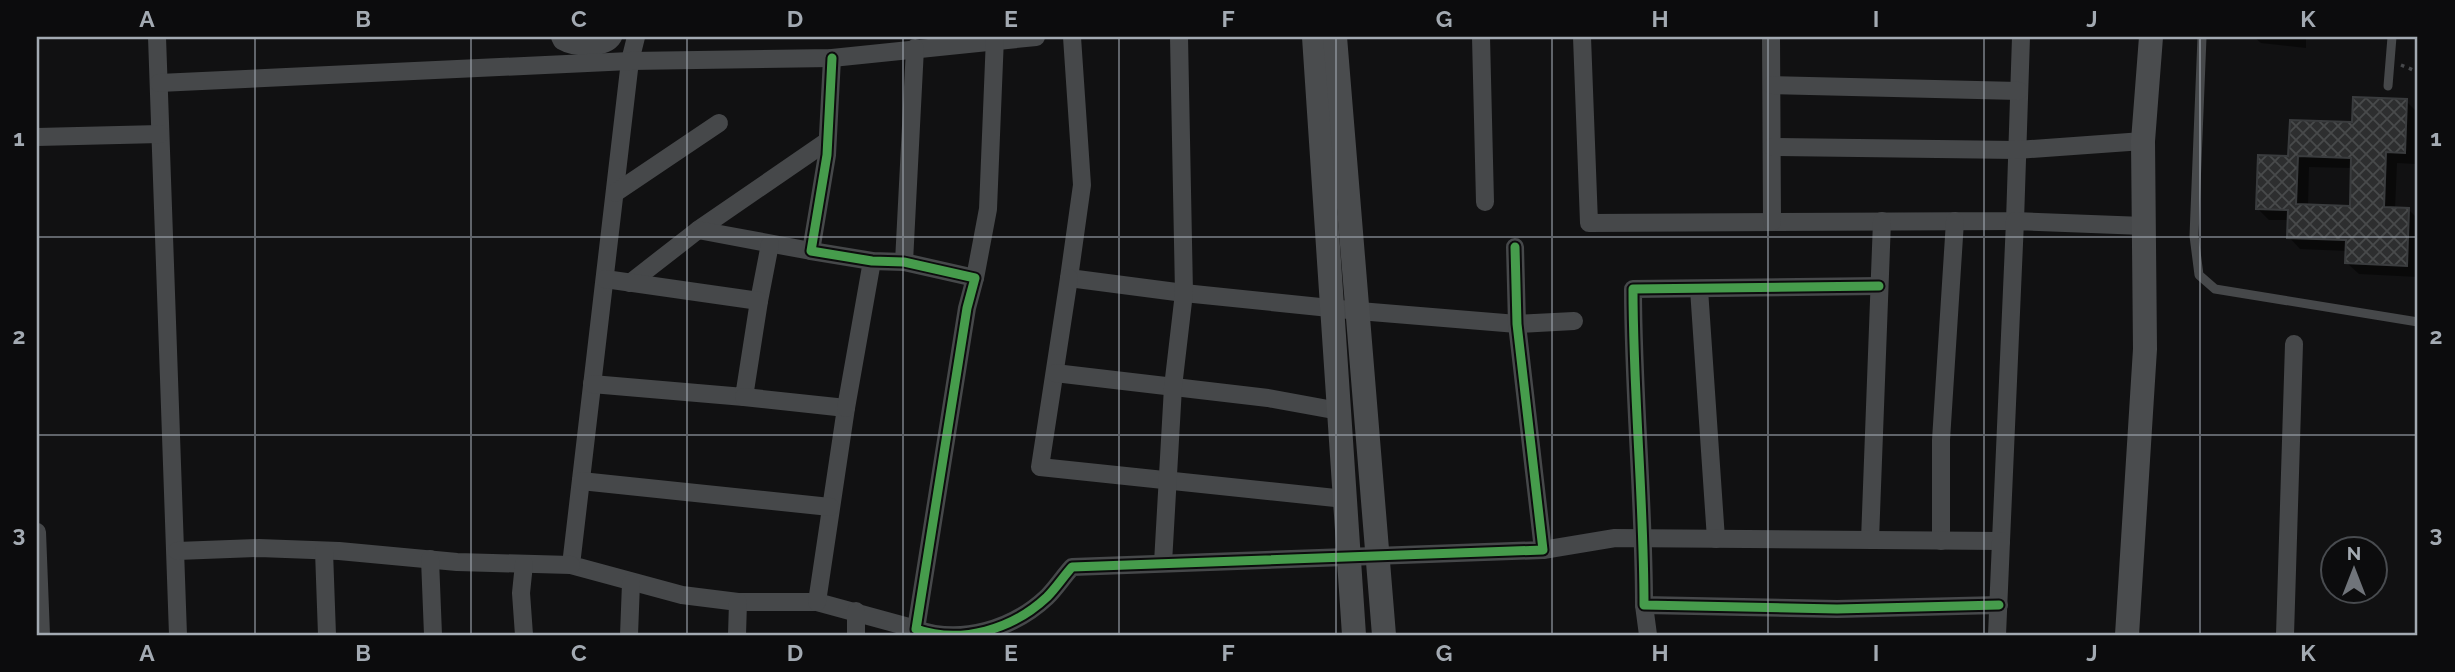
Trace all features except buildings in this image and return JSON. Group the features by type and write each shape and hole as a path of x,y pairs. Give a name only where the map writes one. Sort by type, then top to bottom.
{"street":[{"path":"157,37 178,635"},
{"path":"560,37 568,45 602,45 609,43 613,37"},
{"path":"571,565 636,37"},
{"path":"159,83 631,61 832,58 996,38 1036,37"},
{"path":"1072,37 1082,186 1040,467 1345,499"},
{"path":"1163,563 1173,387 1184,293 1179,37"},
{"path":"1314,37 1354,635"},
{"path":"1335,37 1384,635"},
{"path":"1481,37 1485,202"},
{"path":"1583,37 1590,223 2015,221 2144,226"},
{"path":"1771,37 1772,222"},
{"path":"1997,635 2021,37"},
{"path":"2127,635 2145,349 2143,141 2151,37"},
{"path":"916,629 965,321 988,209 996,38"},
{"path":"904,262 915,48"},
{"path":"811,251 827,155 832,58"},
{"path":"1772,85 2019,91"},
{"path":"615,193 719,123"},
{"path":"37,137 160,134"},
{"path":"1772,147 2017,150 2143,141"},
{"path":"631,283 698,230 826,142"},
{"path":"1870,540 1882,221"},
{"path":"1941,541 1941,440 1955,221"},
{"path":"698,230 872,261 904,262 975,278"},
{"path":"744,397 770,244"},
{"path":"1515,247 1517,324 1543,550"},
{"path":"817,602 830,506 872,261"},
{"path":"1069,278 1332,309 1517,324 1574,321"},
{"path":"605,279 759,301"},
{"path":"1648,635 1644,605 1644,538 1633,368 1633,289 1879,286"},
{"path":"1699,289 1716,539"},
{"path":"2285,635 2294,344"},
{"path":"1055,373 1268,398 1339,411"},
{"path":"592,384 846,408"},
{"path":"581,481 830,506"},
{"path":"37,532 41,635"},
{"path":"177,551 259,548 571,565 681,595 738,602 817,602 856,611 932,635 970,635 1009,624 1046,597 1072,568 1543,550 1615,538 2001,541"},
{"path":"324,551 327,635"},
{"path":"430,559 433,635"},
{"path":"524,564 521,593 524,635"},
{"path":"629,635 631,583"},
{"path":"737,635 738,602"},
{"path":"1644,605 1837,609 1998,605"},
{"path":"856,611 856,635"}],"lane":[{"path":"2202,37 2194,236 2199,275 2216,289 2418,322"},
{"path":"2388,86 2392,37"}],"cycle path":[{"path":"832,58 827,155 811,251 872,261 904,262 975,278 967,308 916,629 933,634 986,631 1019,618 1047,597 1072,567 1543,550 1517,324 1515,247"},
{"path":"1879,286 1633,289 1644,605 1837,609 1999,605"}]}
